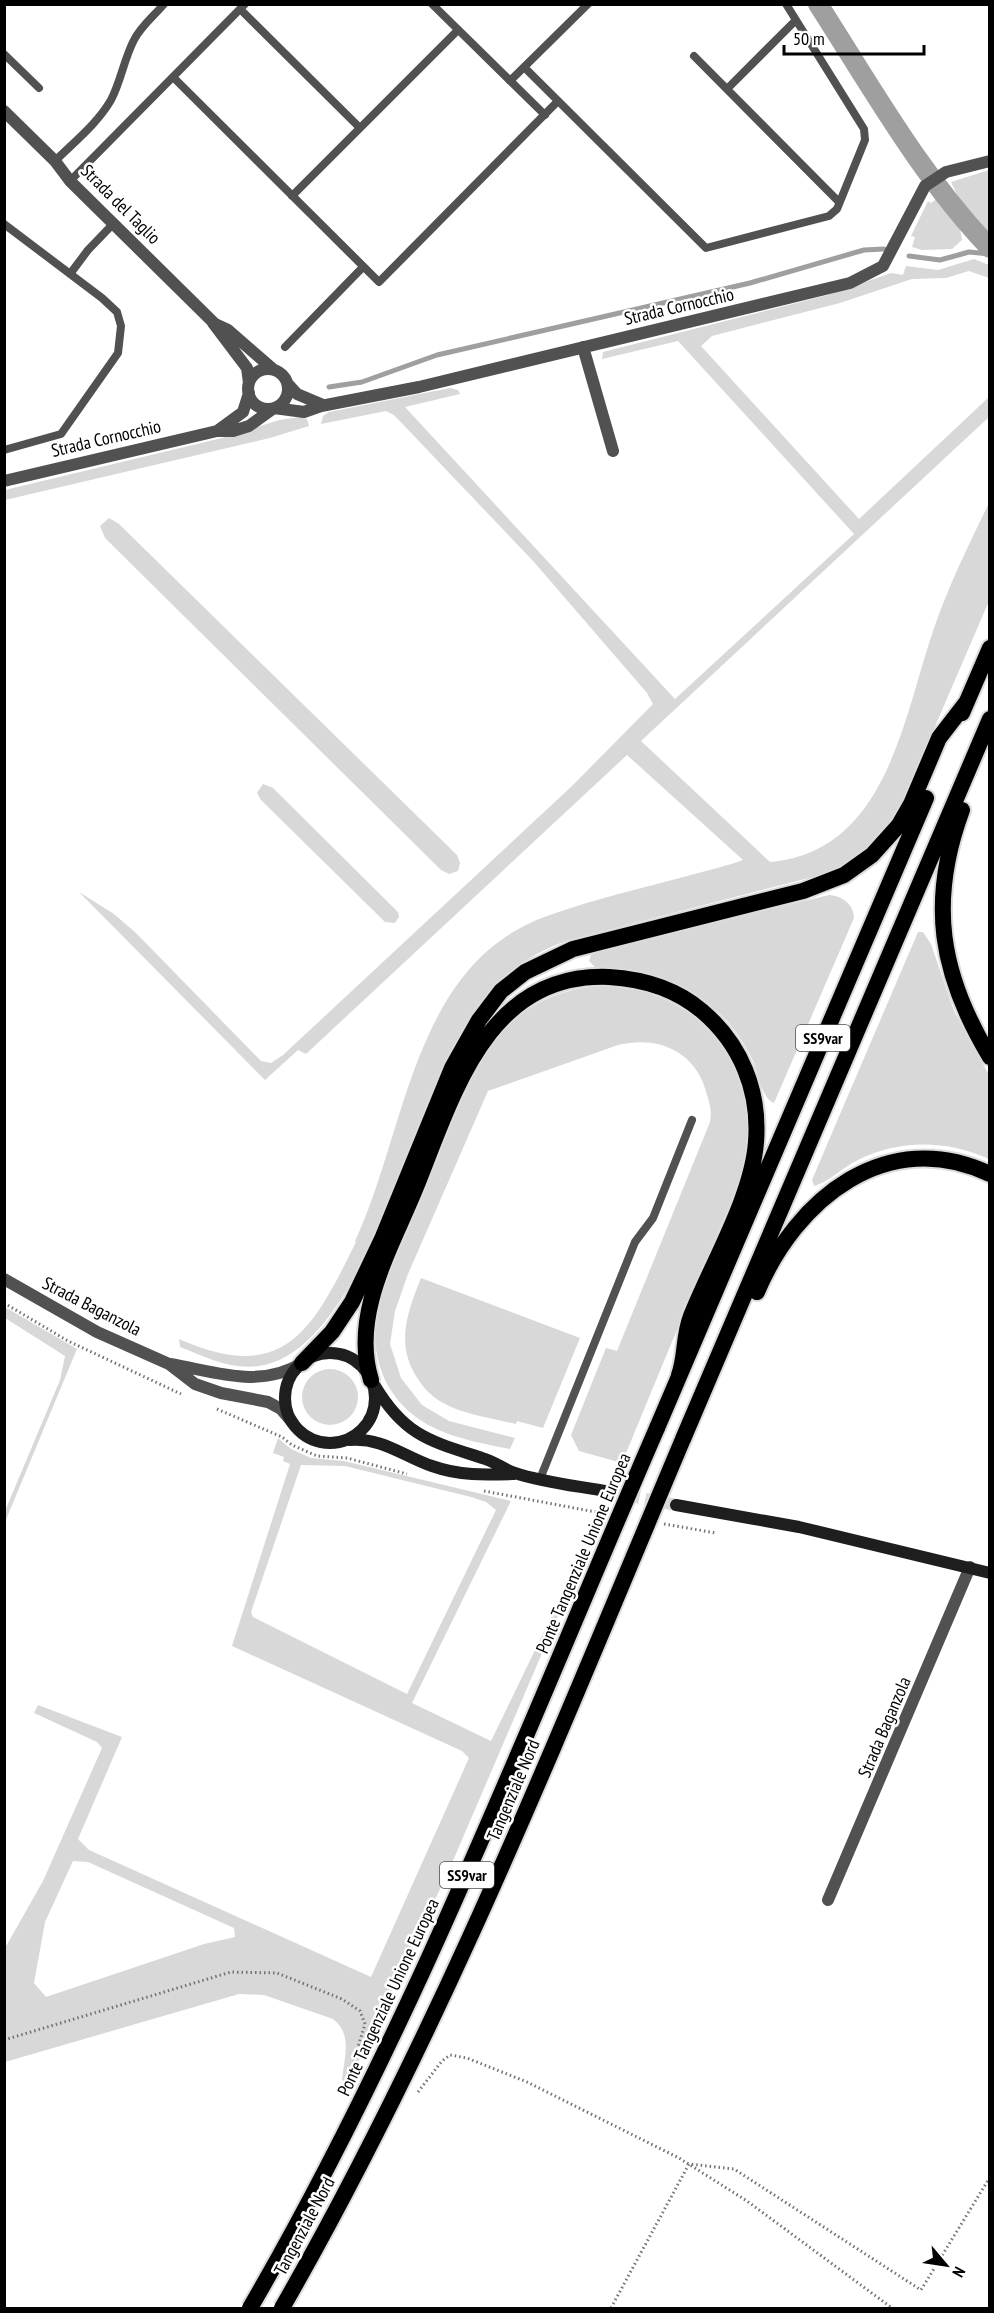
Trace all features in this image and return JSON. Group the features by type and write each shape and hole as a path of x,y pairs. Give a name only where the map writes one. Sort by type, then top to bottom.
{"highway":[{"name":"SS9var","path":"679,1375 990,648"},
{"path":"302,1362 332,1332 352,1302 384,1233 452,1068 479,1020 501,991 525,972 573,949 803,891 844,875 872,855 899,825 911,804 939,738 966,703"},
{"name":"SS9var","path":"692,1417 990,720"},
{"path":"990,743 953,836 945,870 941,904 943,939 950,972 965,1013 990,1057"},
{"path":"372,1380 365,1347 370,1305 389,1252 470,1060 495,1025 530,998 560,984 601,977 651,984 676,994 700,1010 717,1025 737,1052 747,1072 755,1102 756,1143 751,1172 690,1318 679,1375"},
{"path":"692,1417 725,1369 761,1284 778,1252 802,1220 826,1196 866,1170 911,1158 958,1162 990,1174"},
{"name":"Ponte Tangenziale Unione Europea","path":"250,2308 347,2127 428,1961 679,1375"},
{"name":"Tangenziale Nord","path":"282,2308 373,2140 454,1973 692,1417"}],"main road":[{"name":"Strada Baganzola","path":"302,1362 323,1353 345,1355 358,1362 393,1412 423,1437 446,1448 483,1458 520,1475"},
{"path":"293,1423 287,1410 285,1395 292,1373 302,1362"},
{"path":"345,1441 364,1428 372,1416 375,1394 372,1380"},
{"name":"Strada Baganzola","path":"293,1423 303,1434 316,1441 376,1442 399,1449 432,1466 457,1473 481,1476 520,1475 610,1492"},
{"path":"676,1505 799,1527 990,1573"},
{"path":"970,1567 990,1561"}],"street":[{"name":"Strada del Taglio","path":"4,111 55,161 70,181 213,322 247,368 249,390"},
{"name":"Strada Cornocchio","path":"249,390 256,405 304,412 323,405 401,392 850,283 883,266 926,186 946,172 990,161"},
{"name":"Strada del Taglio","path":"213,322 230,331 274,370"},
{"path":"583,347 613,451"},
{"name":"Strada Cornocchio","path":"217,430 243,412 251,380 261,371 274,370"},
{"path":"274,370 280,373 297,394 323,405"},
{"name":"Strada Cornocchio","path":"4,481 217,430 233,430 249,426 274,408 287,395 287,383"},
{"name":"Strada Baganzola","path":"4,1279 97,1332 165,1362 224,1375 255,1378 285,1372 302,1362"},
{"name":"Strada Baganzola","path":"165,1362 187,1379 204,1388 273,1404 293,1423"},
{"name":"Strada Baganzola","path":"828,1900 970,1567"}],"lane":[{"path":"55,161 89,128 110,101 123,75 133,41 164,4"},
{"path":"432,4 544,115"},
{"path":"510,81 588,4"},
{"path":"524,68 706,248 826,217 835,212 866,140 866,131 786,4"},
{"path":"70,181 243,7 360,128"},
{"path":"726,89 796,20"},
{"path":"292,196 458,30"},
{"path":"4,54 39,88"},
{"path":"694,56 839,202"},
{"path":"173,77 379,282 558,101"},
{"path":"4,224 117,312 121,326 118,353 61,434 4,450"},
{"path":"70,274 88,250 114,224"},
{"path":"285,347 363,267"},
{"path":"540,1479 634,1242 653,1218 692,1120"}],"path":[{"path":"4,2040 231,1972 277,1973 342,1999 360,2011 365,2024 355,2054 354,2073"},
{"path":"418,2092 442,2061 450,2055 467,2058 527,2082 688,2164 747,2201 892,2308"},
{"path":"688,2164 734,2169 921,2290 990,2177"},
{"path":"610,2308 688,2164"}],"shaded area":[{"path":"990,170 989,237 963,207 951,182"},
{"path":"938,198 960,228 962,240 952,249 922,250 912,247 915,237 911,236 928,201 931,203"},
{"path":"974,259 989,265 989,278 969,271 946,278 912,279 840,303 712,336 701,346 859,519 989,397 989,417 641,741 770,862 809,853 841,834 865,807 884,775 899,739 940,612 989,503 989,601 902,803 887,825 861,852 828,873 569,940 522,963 484,999 460,1037 361,1264 331,1313 298,1349 259,1366 228,1364 180,1347 179,1339 215,1352 245,1356 270,1352 291,1341 309,1323 325,1300 356,1242 420,1055 441,1011 467,972 502,939 547,916 565,910 743,860 627,755 306,1054 298,1050 265,1080 79,892 114,914 135,932 261,1061 271,1063 283,1055 572,786 653,704 647,693 534,562 394,415 386,411 321,424 323,416 329,412 450,388 458,390 460,394 405,407 675,699 854,534 678,341 602,359 603,352 828,295 891,273 903,275 906,266 938,270"},
{"path":"301,417 307,419 309,426 270,438 5,500 5,490 226,437 279,420"},
{"path":"109,518 119,524 457,855 460,863 458,871 449,874 441,870 105,538 100,526"},
{"path":"263,784 273,788 398,912 399,917 395,923 385,922 261,800 257,793"},
{"path":"829,895 838,897 850,905 854,918 774,1103 766,1096 752,1059 739,1037 707,1002 667,980 644,973 595,967 589,961 591,955 603,950"},
{"path":"918,932 923,932 931,944 954,1011 989,1075 989,1159 940,1145 907,1145 890,1148 858,1160 814,1186 812,1180"},
{"path":"600,986 615,986 652,994 683,1010 709,1030 729,1056 742,1086 747,1119 746,1154 736,1190 622,1463 579,1451 571,1435 606,1348 617,1351 710,1122 709,1102 702,1080 685,1058 662,1045 648,1043 618,1045 488,1091 408,1274 395,1311 390,1344 401,1378 422,1405 449,1421 515,1438 510,1449 438,1430 408,1411 396,1397 385,1380 377,1354 375,1334 380,1304 403,1235 470,1075 496,1035 535,1005 559,994"},
{"path":"421,1278 580,1338 543,1428 517,1421 516,1424 457,1409 431,1395 424,1387 411,1366 405,1341 411,1304"},
{"path":"5,1307 77,1349 5,1522 5,1511 60,1380 65,1356 5,1318"},
{"path":"330,1369 341,1371 350,1377 356,1386 358,1397 356,1408 350,1417 341,1423 330,1425 319,1423 310,1417 304,1408 302,1397 304,1386 310,1377 319,1371"},
{"path":"278,1438 291,1449 311,1458 344,1461 511,1501 412,1703 491,1741 553,1613 558,1616 449,1870 348,2084 342,2080 346,2047 339,2025 333,2019 264,1995 239,1994 5,2062 5,1948 43,1881 102,1748 97,1742 34,1713 38,1705 122,1737 78,1839 89,1850 371,1977 469,1758 462,1751 232,1646 290,1464 283,1461 284,1457 273,1453","holes":["301,1465 345,1466 471,1497 486,1502 496,1510 407,1694 253,1617 251,1612","73,1861 88,1862 234,1928 235,1937 204,1944 46,1997 34,1983 45,1922"]}],"waterway":[{"path":"818,4 919,161 990,248"},
{"path":"329,387 362,382 437,355 750,283 864,250 884,249"},
{"path":"909,256 940,260 969,252 990,254"}],"tunnel":[{"path":"610,1492 676,1505"}]}
